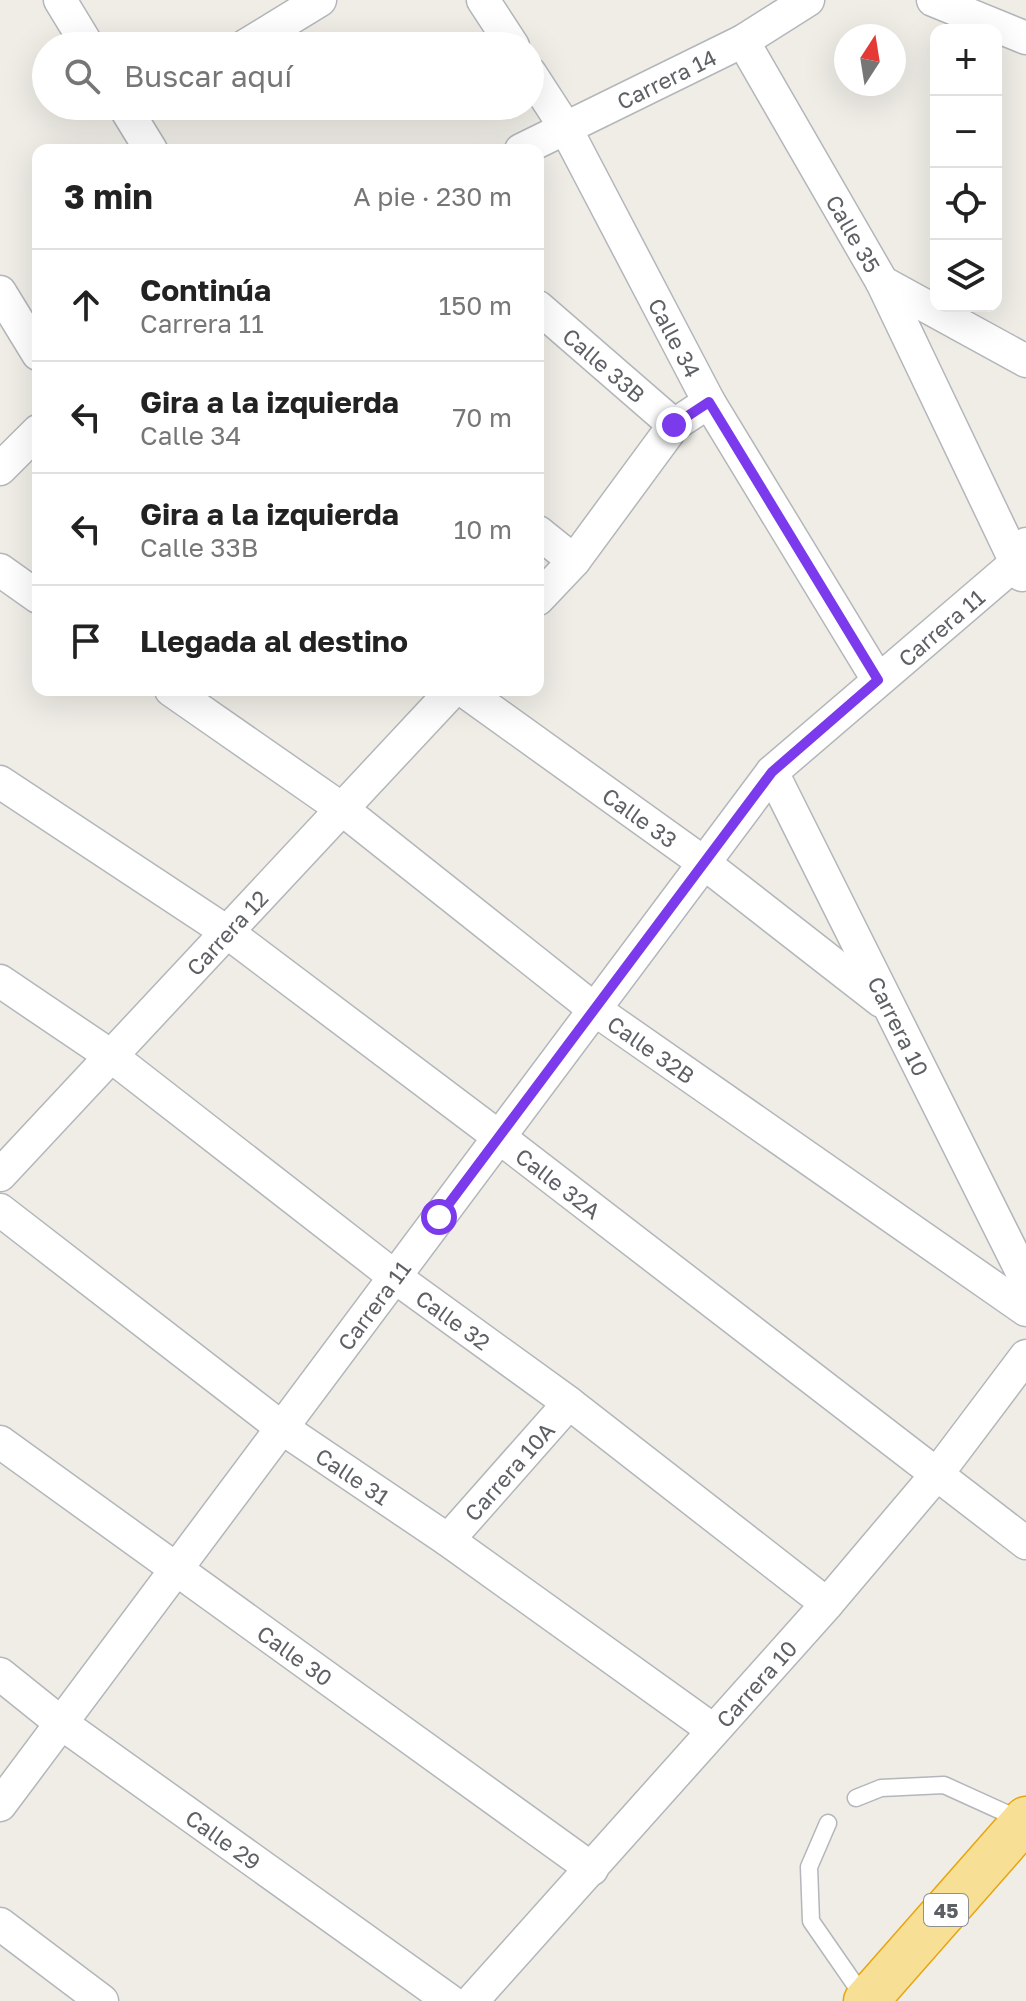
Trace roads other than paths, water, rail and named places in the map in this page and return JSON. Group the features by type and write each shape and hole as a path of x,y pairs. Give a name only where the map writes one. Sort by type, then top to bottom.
{"highway":[{"name":"45","path":"866,2001 1025,1820"}],"street":[{"path":"60,0 79,32"},
{"path":"268,32 320,0"},
{"path":"483,0 504,32"},
{"name":"Carrera 14","path":"532,144 743,41 808,0"},
{"path":"933,0 1026,38"},
{"name":"Calle 35","path":"743,41 882,282 1026,361"},
{"name":"Calle 34","path":"544,95 565,127 709,402 878,680"},
{"path":"138,120 148,144"},
{"path":"882,282 1023,563"},
{"path":"0,292 32,344"},
{"name":"Calle 33B","path":"544,312 674,425"},
{"path":"544,593 574,561 674,425 709,402"},
{"path":"0,469 32,437"},
{"path":"544,537 574,561"},
{"name":"Carrera 11","path":"0,1805 772,772 878,680 1023,563"},
{"path":"0,570 32,593"},
{"name":"Calle 32B","path":"180,696 342,809 594,1009 1026,1310"},
{"name":"Carrera 12","path":"0,1175 447,696"},
{"name":"Calle 33","path":"471,696 704,863 889,1008"},
{"name":"Carrera 10","path":"772,772 1026,1280"},
{"name":"Calle 32A","path":"0,782 227,932 1026,1543"},
{"name":"Calle 32","path":"0,981 111,1056 395,1277 569,1403 827,1604"},
{"name":"Calle 31","path":"0,1210 282,1428 448,1540 713,1730"},
{"name":"Carrera 10","path":"472,2001 827,1604 937,1474 1026,1356"},
{"name":"Carrera 10A","path":"448,1540 569,1403"},
{"name":"Calle 30","path":"0,1442 592,1869"},
{"name":"Calle 29","path":"0,1674 61,1723 450,2001"},
{"path":"0,1924 102,2001"}],"lane":[{"path":"856,1798 881,1788 944,1785 1025,1820"},
{"path":"828,1823 809,1867 811,1921 866,2001"}]}
